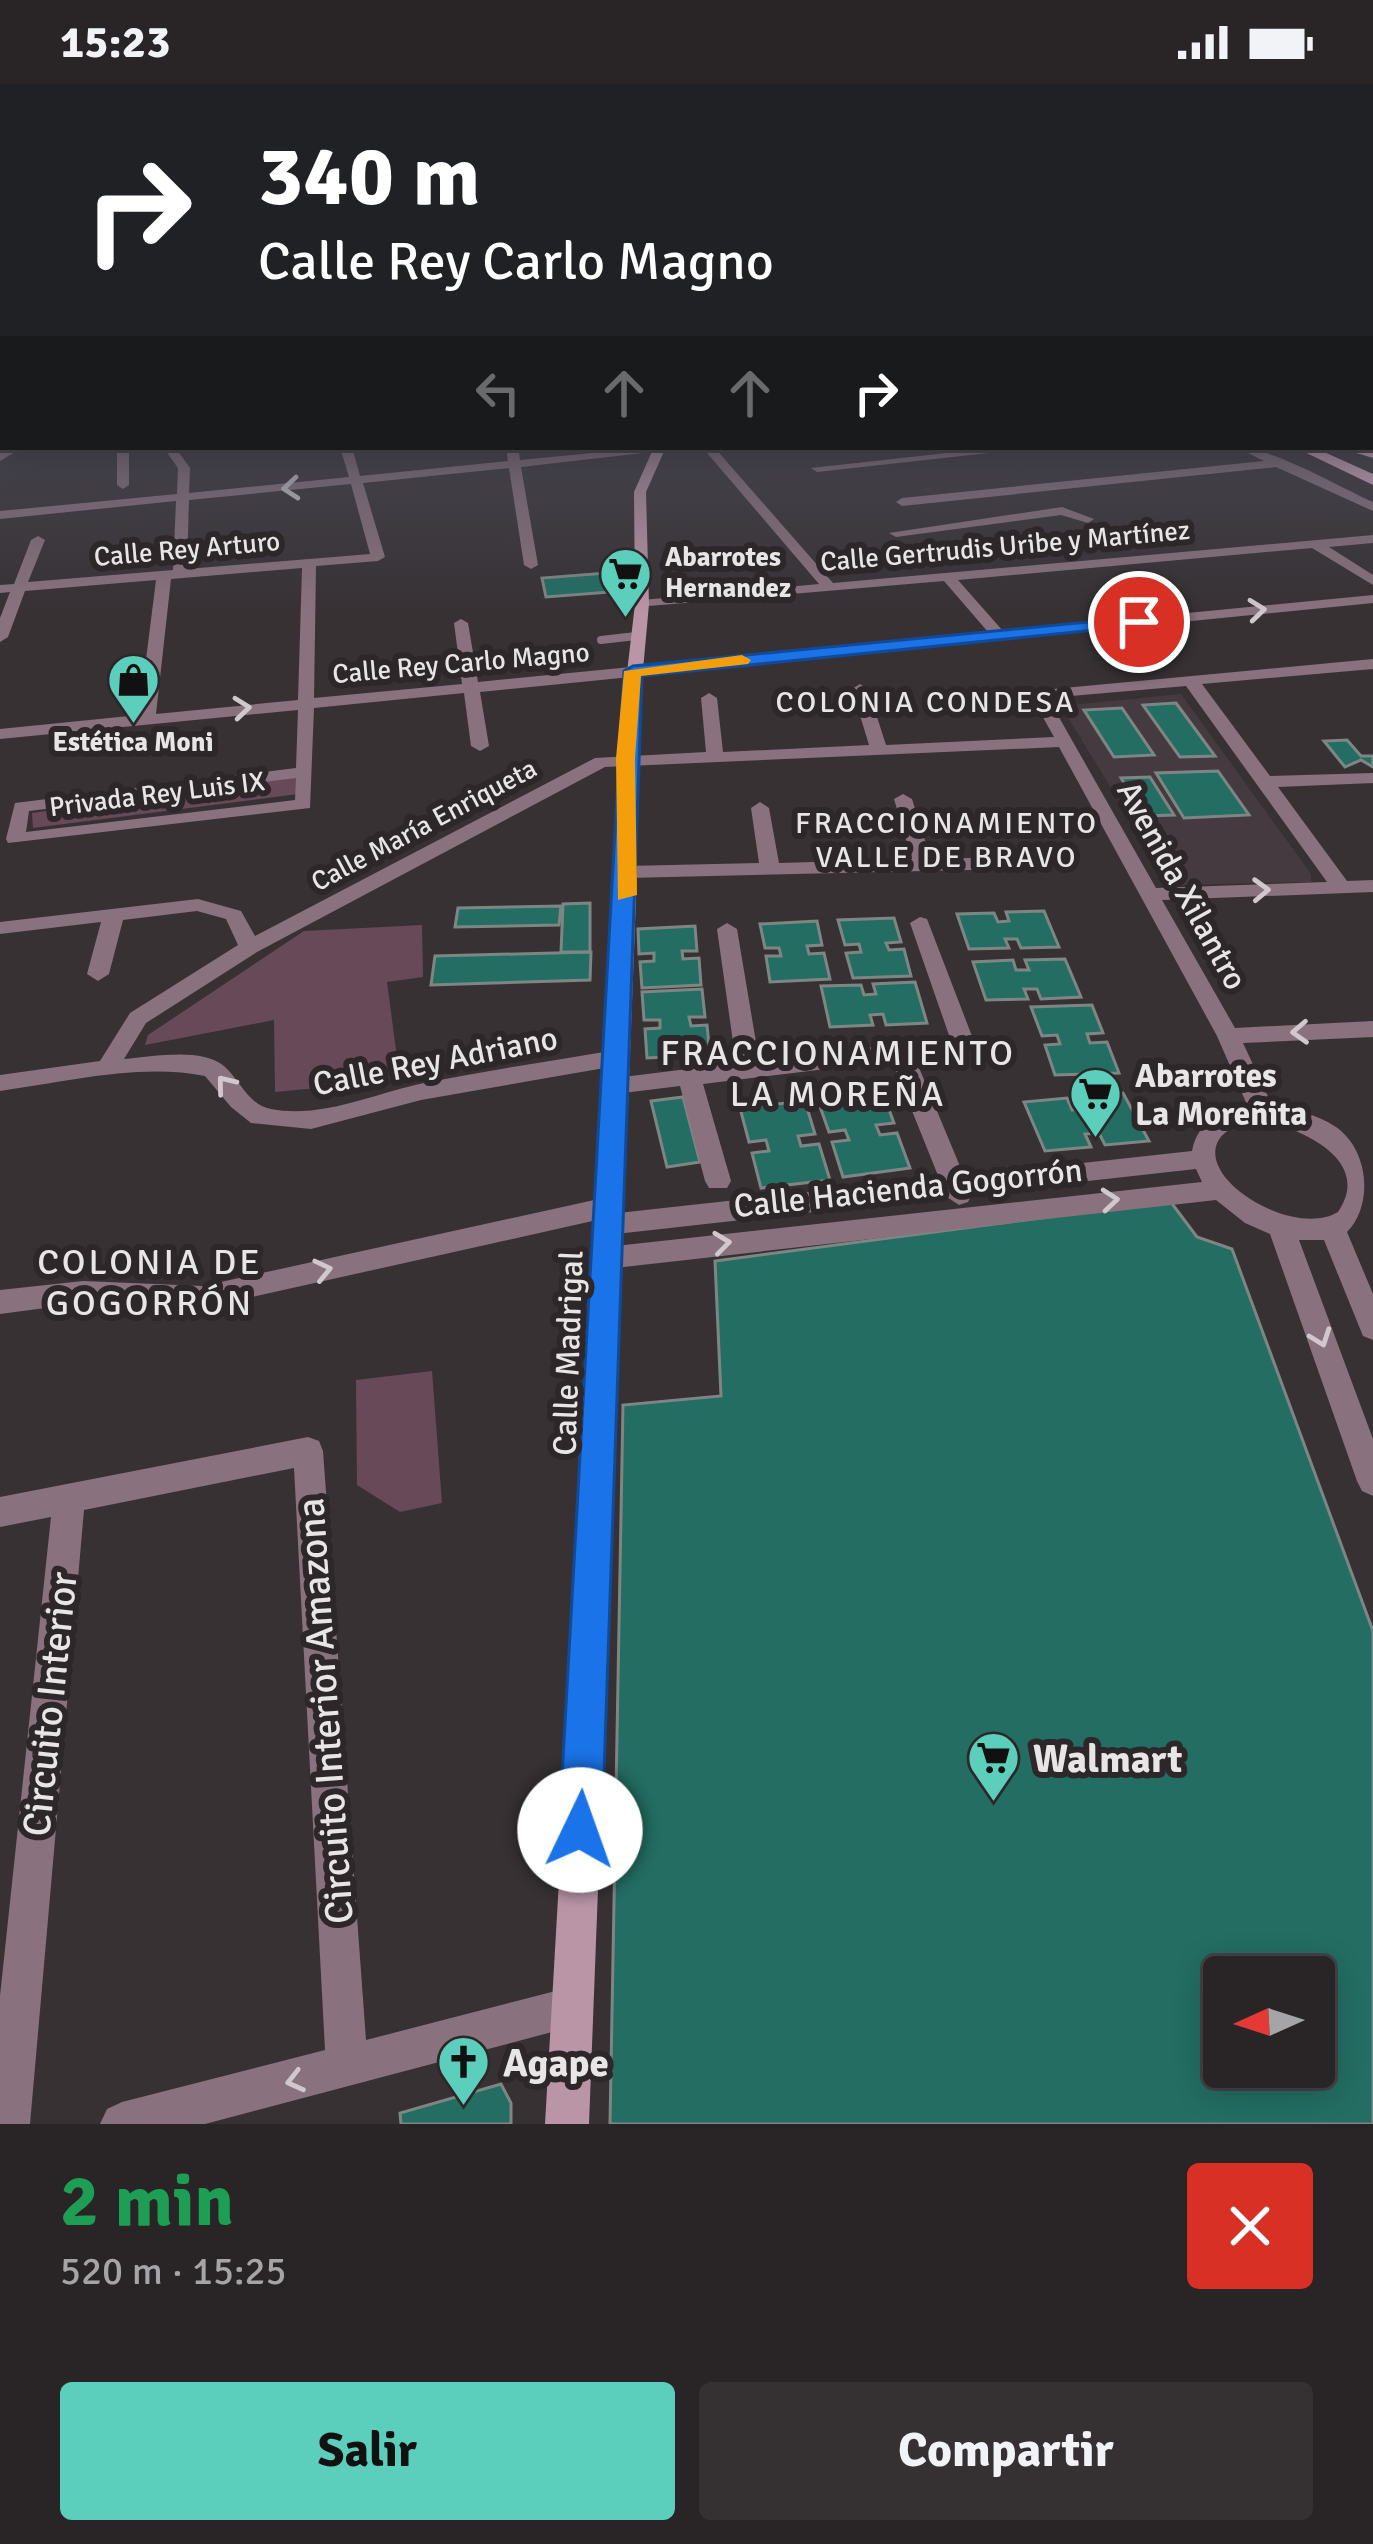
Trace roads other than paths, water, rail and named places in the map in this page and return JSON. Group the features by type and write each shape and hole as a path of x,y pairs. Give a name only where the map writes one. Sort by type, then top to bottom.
{"main road":[{"path":"1308,450 1373,480"}],"street":[{"path":"123,450 123,485"},
{"path":"147,718 184,497 184,469 171,450"},
{"path":"347,450 357,482"},
{"path":"513,450 531,565"},
{"path":"0,515 650,450"},
{"name":"Calle Madrigal","path":"567,2124 571,2008 610,1475 606,1258 627,872 626,758 642,604 640,492 659,450"},
{"path":"711,450 827,585"},
{"path":"817,468 984,450"},
{"path":"994,450 1011,464"},
{"path":"1249,450 1373,507"},
{"path":"902,502 1283,464"},
{"path":"1026,476 1041,488"},
{"name":"Calle Rey Arturo","path":"0,589 378,557 357,482"},
{"path":"964,496 989,520"},
{"path":"913,550 896,533 1062,511 1088,519"},
{"name":"Calle Gertrudis Uribe y Martínez","path":"642,604 1373,539"},
{"path":"0,638 38,540"},
{"path":"1313,543 1373,581"},
{"name":"Privada Rey Luis IX","path":"304,772 21,807 15,838 304,804 309,563"},
{"path":"947,576 999,635"},
{"name":"Calle Rey Carlo Magno","path":"0,734 305,700 1373,599"},
{"path":"461,622 480,746"},
{"path":"1192,682 1373,664"},
{"path":"1192,682 1342,888"},
{"name":"Avenida Xilantro","path":"1192,682 1038,694 1228,1036 1263,1112"},
{"path":"860,689 879,748"},
{"path":"709,698 715,755"},
{"name":"Calle María Enriqueta","path":"107,1068 138,1018 250,947 601,762 1067,742"},
{"path":"1265,782 1373,778"},
{"path":"903,799 922,865"},
{"path":"760,808 770,868"},
{"path":"627,872 1011,863"},
{"path":"1150,894 1373,886"},
{"path":"0,928 218,907 235,915 250,947"},
{"path":"98,974 114,914"},
{"name":"Calle Rey Adriano","path":"0,1083 182,1063 213,1069 239,1101 260,1117 311,1120 421,1092 616,1072 689,1077 964,1044 920,923"},
{"path":"727,929 748,1070"},
{"path":"1228,1036 1373,1029"},
{"path":"901,1053 967,1214"},
{"path":"689,1077 718,1181"},
{"path":"1354,1223 1281,1228 1256,1219 1218,1190 1202,1159 1204,1139 1217,1124 1263,1112 1326,1132 1352,1153 1366,1177 1368,1200 1354,1223 1373,1328"},
{"name":"Calle Hacienda Gogorrón","path":"0,1303 83,1292 202,1297 608,1216 1202,1159"},
{"name":"Calle Hacienda Gogorrón","path":"606,1258 967,1214 1218,1190"},
{"path":"1281,1228 1373,1480"},
{"name":"Circuito Interior Amazona","path":"0,1512 308,1451 346,2068"},
{"name":"Circuito Interior","path":"8,2124 69,1498"},
{"path":"147,2121 571,2008"}],"lane":[{"path":"601,640 636,636"}],"place":[{"name":"Abarrotes Hernandez","path":"626,619"},
{"name":"Estética Moni","path":"133,725"},
{"name":"Abarrotes La Moreñita","path":"1096,1140"},
{"name":"Walmart","path":"994,1804"},
{"name":"Agape","path":"464,2108"}],"district":[{"name":"COLONIA CONDESA","path":"926,702"},
{"name":"FRACCIONAMIENTO VALLE DE BRAVO","path":"947,840"},
{"name":"FRACCIONAMIENTO LA MOREÑA","path":"838,1072"},
{"name":"COLONIA DE GOGORRÓN","path":"150,1282"}]}
